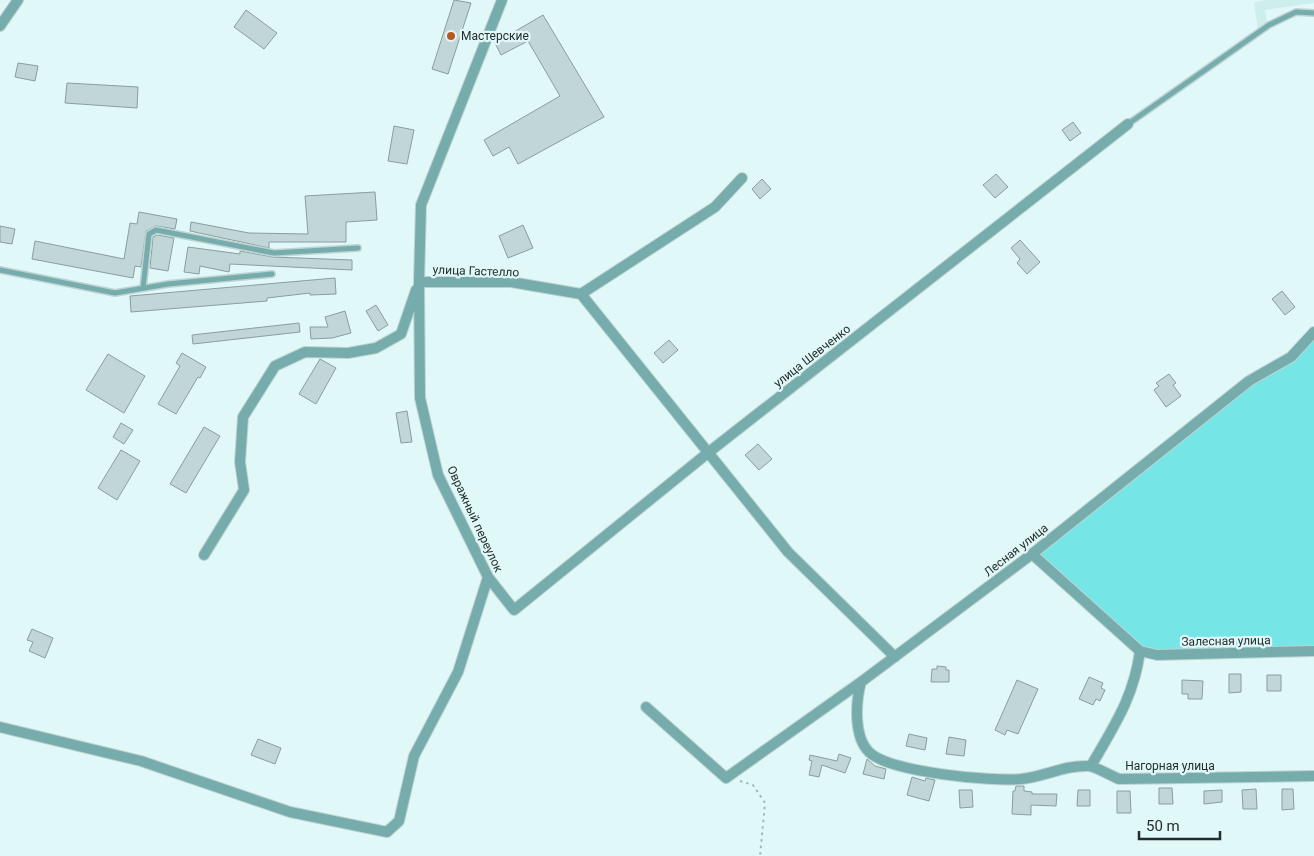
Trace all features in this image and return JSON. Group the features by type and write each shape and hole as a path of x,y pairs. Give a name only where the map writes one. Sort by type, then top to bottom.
{"street":[{"path":"0,26 18,0"},
{"path":"418,282 421,204 502,0"},
{"name":"улица Шевченко","path":"514,610 709,452 1128,124"},
{"path":"742,178 715,207 628,266 581,294 788,552 895,657"},
{"name":"улица Гастелло","path":"204,556 244,490 240,462 244,417 275,366 305,352 348,353 376,348 392,339 400,334 418,282 511,282 581,294"},
{"name":"Овражный переулок","path":"418,282 420,398 438,475 488,577 514,610"},
{"name":"Лесная улица","path":"726,778 861,682 1032,554 1248,381 1291,357 1314,332"},
{"path":"1032,554 1140,651 1137,674 1128,701 1091,766"},
{"path":"0,727 141,761 290,812 387,832 399,821 414,756 458,672 488,577"},
{"name":"Залесная улица","path":"1140,651 1157,655 1314,651"},
{"name":"Нагорная улица","path":"861,682 857,706 858,724 863,744 869,752 884,761 916,770 956,776 1021,779 1071,766 1091,766 1104,774 1120,779 1314,776"},
{"path":"646,707 726,778"}],"lane":[{"path":"1128,124 1269,25 1296,12 1314,13"},
{"path":"143,288 149,234 156,230 274,253 358,248"},
{"path":"0,270 115,293 143,288 272,274"}],"path":[{"path":"726,778 753,785 765,804 760,856"}],"shaded area":[{"path":"1267,0 1314,0 1314,3 1265,10 1268,30 1258,31 1254,2"},
{"path":"1314,332 1314,651 1140,651 1032,554 1248,381 1291,357"}],"building":[{"name":"Мастерские","path":"454,0 471,3 448,74 432,69"},
{"path":"246,10 277,33 264,49 234,27"},
{"path":"543,15 604,117 518,164 509,147 493,156 484,140 560,96 528,41 501,55 495,43"},
{"path":"18,63 38,66 35,81 15,77"},
{"path":"67,83 138,87 137,108 65,103"},
{"path":"1073,122 1081,133 1070,141 1062,130"},
{"path":"394,126 414,130 407,164 388,161"},
{"path":"996,174 1008,187 995,198 983,185"},
{"path":"762,179 771,189 760,199 752,189"},
{"path":"375,192 377,220 346,222 346,242 269,242 269,248 190,231 191,222 249,233 308,234 305,196"},
{"path":"139,212 177,219 175,229 156,226 146,231 141,267 135,266 133,278 32,259 35,241 124,259 130,223 137,224"},
{"path":"523,225 533,248 508,258 499,236"},
{"path":"0,226 15,229 12,244 0,242"},
{"path":"157,235 174,238 168,271 150,268 153,237"},
{"path":"1020,240 1040,262 1027,274 1017,263 1020,259 1011,248"},
{"path":"188,247 240,254 240,251 273,257 352,260 352,270 230,264 229,272 200,266 199,274 184,272"},
{"path":"335,278 336,294 310,295 310,293 267,298 267,301 131,312 130,296"},
{"path":"1282,291 1295,307 1285,315 1272,299"},
{"path":"376,305 388,325 378,331 366,311"},
{"path":"345,311 351,333 332,338 311,339 310,327 328,327 325,317"},
{"path":"299,323 300,332 193,344 192,335"},
{"path":"669,340 678,350 663,363 654,353"},
{"path":"182,353 206,367 176,414 158,404 180,366 176,363"},
{"path":"108,354 145,376 124,413 86,390"},
{"path":"320,359 336,368 316,404 299,394"},
{"path":"1169,374 1176,383 1173,385 1181,396 1166,407 1154,390 1159,386 1156,383"},
{"path":"407,411 412,442 401,443 396,413"},
{"path":"121,423 133,430 124,444 113,437"},
{"path":"204,427 220,436 186,493 170,484"},
{"path":"758,444 772,459 759,470 745,455"},
{"path":"121,450 140,461 117,500 98,488"},
{"path":"32,629 53,638 45,658 29,651 33,642 27,640"},
{"path":"937,666 946,667 946,670 949,670 949,682 931,682 932,669 937,669"},
{"path":"1229,674 1241,674 1241,692 1229,693"},
{"path":"1267,675 1281,675 1281,691 1267,691"},
{"path":"1089,677 1103,683 1101,688 1105,690 1100,701 1096,699 1093,705 1079,699"},
{"path":"1017,680 1038,689 1018,734 1007,730 1005,735 995,730"},
{"path":"1182,680 1203,681 1202,699 1188,699 1188,694 1182,694"},
{"path":"909,734 927,738 925,750 906,746"},
{"path":"949,737 966,740 964,756 946,754"},
{"path":"258,739 281,748 275,764 251,755"},
{"path":"839,754 851,758 845,773 822,765 819,777 809,775 812,761 809,760 810,755 837,761"},
{"path":"867,759 875,766 886,769 884,779 863,774"},
{"path":"912,777 925,781 926,778 935,780 929,801 907,795"},
{"path":"1016,786 1024,786 1024,791 1032,792 1032,794 1057,794 1056,806 1031,805 1031,815 1012,814 1013,791 1015,791"},
{"path":"1159,788 1172,788 1173,804 1159,804"},
{"path":"1256,789 1257,809 1243,809 1242,790"},
{"path":"1282,789 1293,789 1294,809 1282,810"},
{"path":"959,790 972,790 973,807 960,808"},
{"path":"1078,790 1090,790 1090,806 1077,806"},
{"path":"1222,790 1222,802 1204,804 1204,791"},
{"path":"1117,791 1130,791 1131,813 1117,813"}],"place":[{"name":"Мастерские","path":"451,36"}]}
